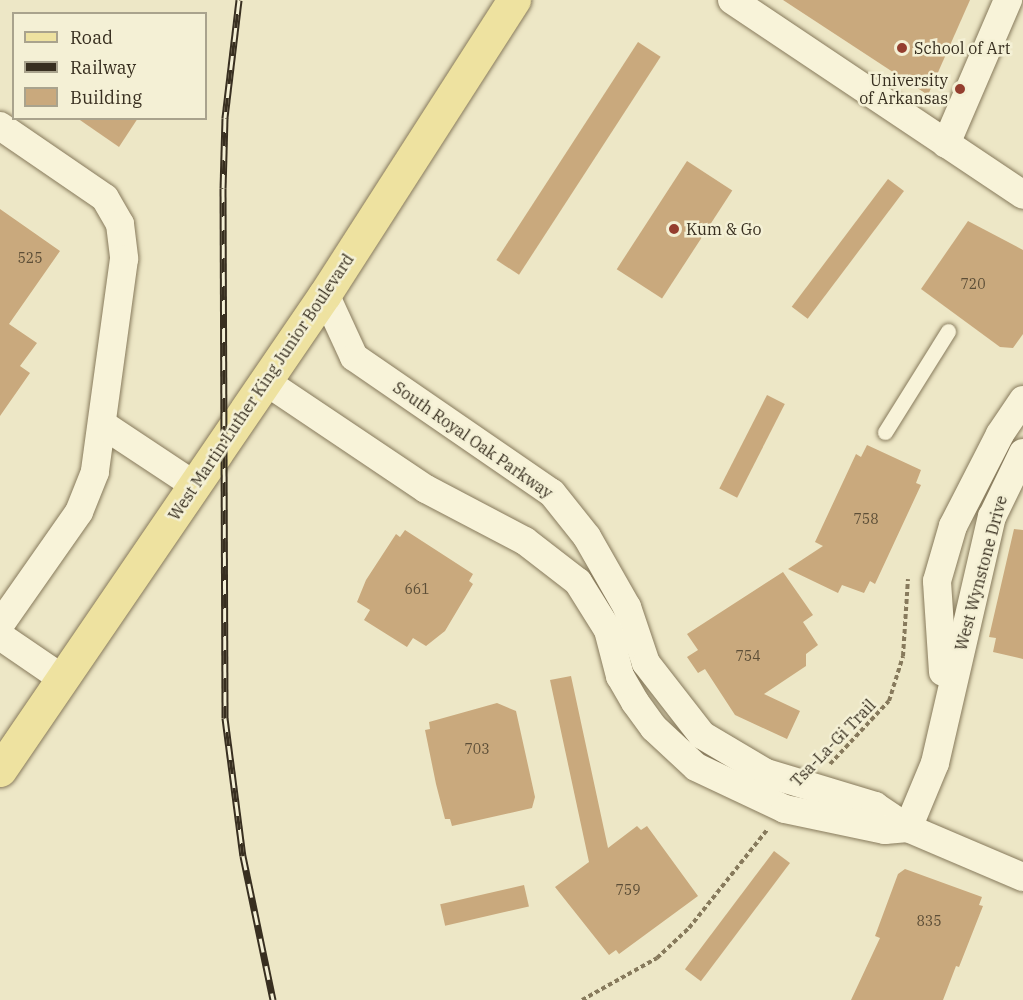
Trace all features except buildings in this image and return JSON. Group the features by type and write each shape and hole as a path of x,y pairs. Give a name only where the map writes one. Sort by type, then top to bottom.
{"main road":[{"name":"West Martin Luther King Junior Boulevard","path":"0,770 325,294 514,0"}],"street":[{"path":"732,0 1023,195"},
{"path":"946,144 1008,0"},
{"path":"0,126 105,198 120,224 124,259 105,426 95,472 79,512 0,625"},
{"name":"South Royal Oak Parkway","path":"325,294 354,357 552,493 587,537 627,607 646,663 702,735 766,772 875,806 908,828 1023,877"},
{"name":"South Royal Oak Parkway","path":"265,381 426,489 525,541 578,582 608,630 620,676 654,728 696,767 785,809 885,831 908,828"},
{"name":"West Wynstone Drive","path":"949,697 944,681 938,581 953,526 1000,434 1023,400"},
{"path":"105,426 194,485"},
{"name":"West Wynstone Drive","path":"908,828 935,763 993,517 1023,453"},
{"path":"0,636 63,680"}],"lane":[{"path":"885,432 948,331"}],"path":[{"name":"Tsa-La-Gi Trail","path":"808,786 890,701 903,656 904,597 910,570"},
{"name":"Tsa-La-Gi Trail","path":"582,1000 657,958 689,928 785,809"}],"railway":[{"path":"239,0 225,118 223,188 225,718 243,856 273,1000"}],"place":[{"name":"School of Art","path":"902,48"},
{"name":"University of Arkansas","path":"960,89"},
{"name":"Kum & Go","path":"674,229"}]}
